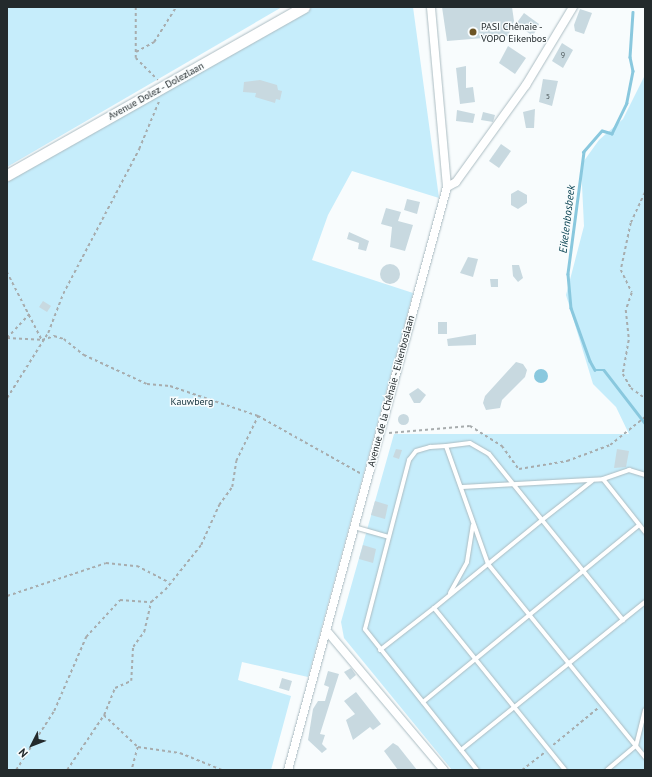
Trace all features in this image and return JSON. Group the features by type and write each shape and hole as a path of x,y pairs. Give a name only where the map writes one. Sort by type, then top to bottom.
{"street":[{"name":"Avenue Dolez - Dolezlaan","path":"7,175 304,7"},
{"name":"Avenue de la Chênaie - Eikenboslaan","path":"288,770 447,187 430,7"},
{"path":"447,187 456,182 526,85 573,7"},
{"path":"326,630 444,770"}],"lane":[{"path":"477,770 380,650 364,625 412,456 422,448 470,443 480,447 513,484 623,620"},
{"path":"446,446 462,486 473,524 488,564 645,757"},
{"path":"462,486 593,480 603,479 629,470 645,475"},
{"path":"603,479 645,532"},
{"path":"380,650 593,480"},
{"path":"448,597 467,562 473,524"},
{"path":"423,702 640,525"},
{"path":"354,526 388,537"},
{"path":"461,750 645,602"},
{"path":"434,608 565,770"},
{"path":"607,770 636,746 645,710"}],"path":[{"path":"7,398 42,340 139,149 161,95 162,88 139,64 136,52 136,7"},
{"path":"136,52 154,42 176,7"},
{"path":"645,194 631,223 621,265 632,294 626,310 629,340 623,374 632,388 645,398"},
{"path":"7,272 42,340"},
{"path":"7,338 29,314"},
{"path":"7,338 42,340 54,336 64,339 84,355 147,384 170,386 258,416 367,477"},
{"path":"67,770 104,715 115,688 131,682 133,647 144,632 151,602 165,590 169,582 201,545 219,504 232,487 236,461 258,416"},
{"path":"379,434 470,426 502,446 519,469 567,461 610,445 645,417"},
{"path":"7,596 106,563 137,566 169,582"},
{"path":"16,770 54,711 86,637 120,600 151,602"},
{"path":"522,770 602,705"},
{"path":"104,715 126,732 138,747 180,753 222,770"},
{"path":"132,770 138,747"}],"green space":[{"path":"7,7 282,7 7,167"},
{"name":"Kauwberg","path":"313,7 413,7 439,198 352,171 328,215 312,260 413,293 308,677 242,662 238,680 291,696 271,770 7,770 7,179"},
{"path":"645,75 645,770 452,770 344,638 341,622 394,434 629,434 616,407 593,384 566,295 584,226 581,165 599,140 623,119"}],"shaded area":[{"path":"541,369 546,371 548,376 546,381 541,383 536,381 534,376 536,371"}],"building":[{"path":"442,7 512,7 514,21 508,36 447,41"},
{"path":"580,9 592,13 584,34 575,31 574,25"},
{"path":"524,13 539,24 533,36 516,24"},
{"path":"562,43 573,50 563,68 552,61"},
{"path":"508,46 526,58 515,74 499,63"},
{"path":"466,66 466,88 473,87 475,102 460,104 456,68"},
{"path":"543,79 558,81 552,106 539,102"},
{"path":"260,80 277,85 278,90 282,91 280,100 276,99 275,103 255,97 256,93 243,92 244,82"},
{"path":"535,109 534,128 526,128 523,112"},
{"path":"457,110 475,114 473,123 456,121"},
{"path":"483,112 495,115 493,122 481,120"},
{"path":"501,144 511,151 499,168 489,161"},
{"path":"518,190 527,195 527,203 518,209 511,205 511,194"},
{"path":"407,199 420,202 417,214 404,210"},
{"path":"386,208 401,212 398,221 413,225 405,251 390,247 392,227 381,224"},
{"path":"349,232 369,241 366,251 358,249 359,243 347,239"},
{"path":"468,257 478,259 473,277 460,273"},
{"path":"390,264 397,267 400,274 397,281 390,284 383,281 380,274 383,267"},
{"path":"512,265 519,265 523,278 518,282 513,276"},
{"path":"490,279 498,279 498,287 491,287"},
{"path":"43,301 51,306 47,312 39,307"},
{"path":"438,322 447,322 447,334 438,334"},
{"path":"476,334 476,345 448,346 447,339"},
{"path":"516,362 523,364 527,370 525,377 502,400 500,408 486,410 483,403 485,396"},
{"path":"418,388 426,395 420,403 414,403 409,394"},
{"path":"403,413 407,415 409,419 407,423 403,425 399,423 397,419 399,415"},
{"path":"396,449 402,450 399,459 393,457"},
{"path":"617,449 629,451 626,467 614,468"},
{"path":"375,501 388,505 385,519 371,515"},
{"path":"363,545 376,549 373,563 359,559"},
{"path":"351,668 356,675 350,680 344,672"},
{"path":"328,671 339,674 320,734 325,735 322,744 327,749 322,753 308,740 313,709 318,701 325,701 329,687 324,685"},
{"path":"282,678 292,681 289,691 279,688"},
{"path":"356,692 381,724 373,730 370,727 353,740 346,720 355,714 344,701"},
{"path":"393,743 398,746 417,770 398,770 384,751"}],"waterway":[{"name":"Eikelenbosbeek","path":"633,12 630,57 633,71 627,103 612,134 602,131 584,152 568,274 571,308 590,361 595,370 604,370 645,423"}],"place":[{"name":"PASI Chênaie - VOPO Eikenbos","path":"473,32"}]}
